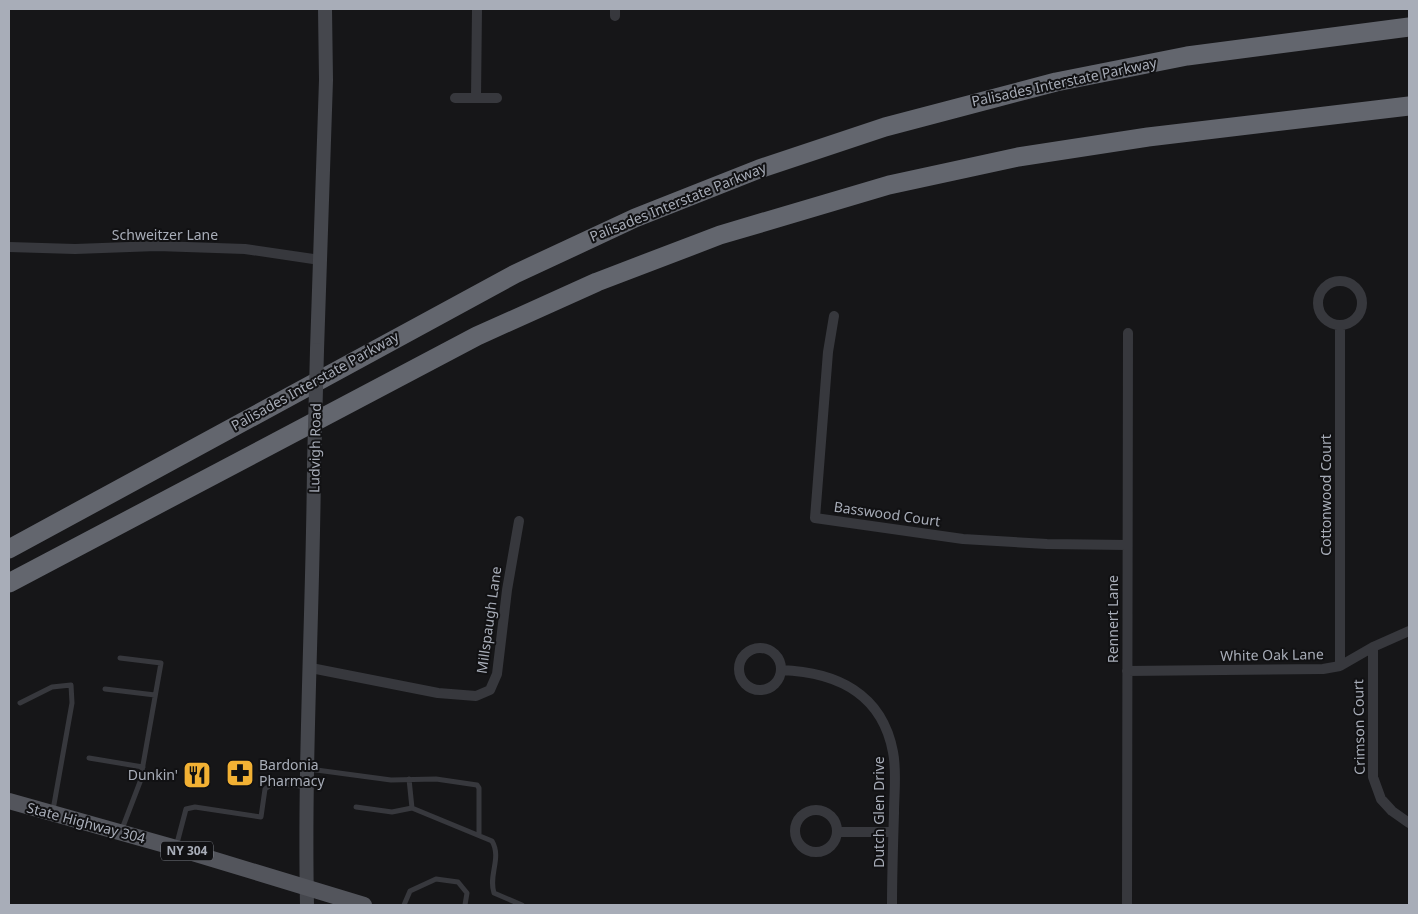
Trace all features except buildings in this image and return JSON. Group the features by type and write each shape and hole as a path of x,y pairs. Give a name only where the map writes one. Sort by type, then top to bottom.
{"highway":[{"name":"Palisades Interstate Parkway","path":"9,549 515,274 635,218 759,169 885,127 1056,82 1187,56 1409,27"},
{"path":"9,583 477,336 597,282 720,235 889,185 1027,156 1140,139 1409,106"}],"main road":[{"name":"State Highway 304","path":"9,801 176,848 364,905"}],"street":[{"name":"Ludvigh Road","path":"307,905 306,769 311,668 314,465 326,80 325,9"},
{"path":"476,98 477,9"},
{"path":"455,98 497,98"},
{"name":"Schweitzer Lane","path":"9,247 75,249 157,246 245,250 320,260"},
{"path":"1339,281 1355,287 1362,302 1360,312 1354,320 1340,325 1325,318 1318,303 1324,289 1339,281"},
{"name":"Basswood Court","path":"834,316 828,352 815,518 964,539 1047,544 1127,545"},
{"name":"Cottonwood Court","path":"1340,325 1340,666"},
{"name":"Rennert Lane","path":"1127,905 1128,333"},
{"name":"Millspaugh Lane","path":"311,668 438,693 476,696 490,690 497,674 508,581 519,521"},
{"name":"White Oak Lane","path":"1127,670 1302,671 1340,666 1373,647 1409,632"},
{"name":"Crimson Court","path":"1373,647 1373,776 1381,800 1409,823"},
{"path":"761,648 775,655 781,670 775,685 758,691 744,683 738,668 745,654 761,648"},
{"name":"Dutch Glen Drive","path":"781,670 807,671 835,679 852,688 876,710 887,730 893,752 892,905"},
{"path":"817,810 831,816 837,832 831,846 814,852 799,845 794,830 801,816 817,810"},
{"path":"837,832 893,832"}],"lane":[{"path":"120,658 160,663 140,782 121,832"},
{"path":"20,703 52,687 71,685 72,703 52,813"},
{"path":"105,689 155,695"},
{"path":"89,758 143,767"},
{"path":"306,769 391,780 436,779 478,786 479,835"},
{"path":"409,779 412,808"},
{"path":"176,848 186,809 195,807 261,816 265,789 275,782 306,787"},
{"path":"356,808 392,812 412,808 492,841 498,850 492,886 494,892 522,905"},
{"path":"404,905 410,891 436,879 458,882 466,893 465,905"}],"place":[{"name":"Bardonia Pharmacy","path":"240,773"},
{"name":"Dunkin'","path":"197,775"}]}
